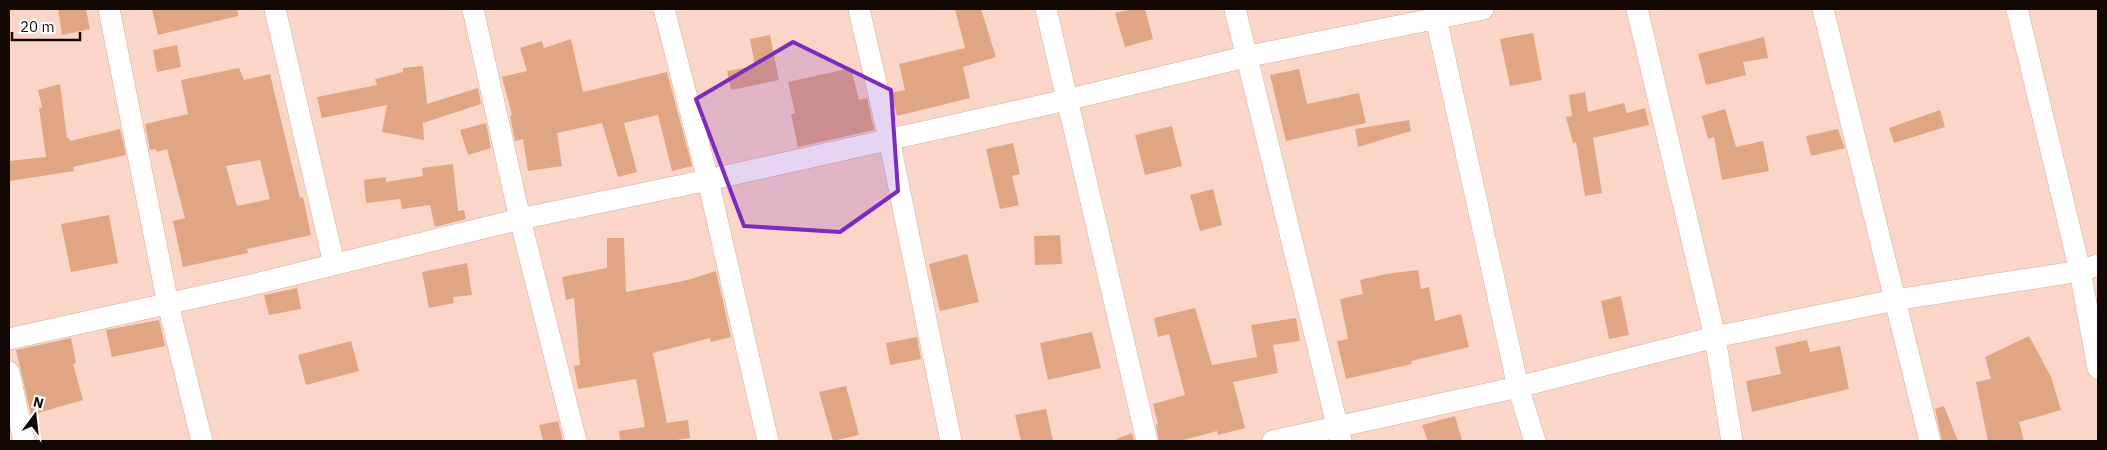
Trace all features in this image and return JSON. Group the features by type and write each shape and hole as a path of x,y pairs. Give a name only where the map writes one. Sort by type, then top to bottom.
{"street":[{"path":"109,9 168,304 202,441"},
{"path":"275,9 334,264"},
{"path":"472,9 520,218 576,441"},
{"path":"664,9 708,180 768,441"},
{"path":"859,9 889,139 951,441"},
{"path":"1046,9 1147,441"},
{"path":"1235,9 1339,434"},
{"path":"9,340 168,304 520,218 708,180 1066,100 1435,13 1484,9"},
{"path":"1637,9 1716,337 1732,441"},
{"path":"1824,9 1930,441"},
{"path":"2017,9 2089,268 2098,368"},
{"path":"1435,13 1518,387 1535,441"},
{"path":"1273,441 1339,434 1716,337 1895,300 2089,268"},
{"path":"9,372 24,441"}],"highlighted area":[{"path":"793,42 891,90 898,191 840,232 744,226 696,99"}],"building":[{"path":"58,9 86,9 90,29 62,35"},
{"path":"152,9 237,9 238,16 158,35"},
{"path":"955,9 981,9 996,57 963,67 970,98 897,116 891,93 905,90 899,64 965,48"},
{"path":"1131,9 1145,9 1153,39 1125,47 1115,13"},
{"path":"1533,33 1542,80 1510,86 1500,39"},
{"path":"770,35 779,80 731,90 727,71 755,66 750,39"},
{"path":"1764,37 1768,58 1743,62 1746,75 1706,85 1698,54"},
{"path":"571,39 583,92 667,72 692,166 672,171 658,115 624,123 637,172 618,177 602,123 557,133 562,166 528,171 523,139 515,141 510,116 512,115 502,77 527,71 520,48 542,41 544,48"},
{"path":"177,45 181,67 157,72 153,50"},
{"path":"423,66 427,104 478,88 481,104 423,123 424,140 382,132 387,105 322,118 317,97 377,85 375,79 403,72 403,68"},
{"path":"239,68 244,80 270,74 300,198 303,197 311,235 247,249 248,253 183,267 173,221 185,218 167,149 157,152 156,149 150,150 145,124 188,114 181,80","holes":["260,160 270,199 237,206 226,166"]},
{"path":"851,68 859,100 867,98 874,130 798,147 791,114 795,113 788,82"},
{"path":"1299,69 1307,104 1359,93 1366,123 1286,141 1270,75"},
{"path":"60,84 67,138 70,141 120,129 126,155 73,167 74,171 9,181 9,161 46,157 39,108 42,107 38,90"},
{"path":"1585,92 1588,112 1624,103 1627,113 1645,108 1649,125 1593,138 1602,193 1585,196 1576,142 1573,143 1566,117 1572,116 1569,95"},
{"path":"1725,109 1736,147 1763,141 1769,171 1722,180 1714,137 1708,139 1702,116"},
{"path":"1940,110 1945,127 1894,143 1889,128"},
{"path":"1409,120 1411,131 1358,147 1355,129"},
{"path":"486,123 491,148 468,155 460,130"},
{"path":"1172,126 1182,166 1145,175 1135,135"},
{"path":"1838,129 1845,148 1811,156 1806,136"},
{"path":"1013,143 1020,174 1012,176 1019,205 1000,209 986,149"},
{"path":"453,164 458,211 464,210 466,219 435,227 430,205 402,209 400,199 366,203 364,180 386,177 386,182 423,176 422,168"},
{"path":"1213,189 1222,225 1200,231 1190,195"},
{"path":"109,215 118,263 71,272 61,224"},
{"path":"1060,235 1062,264 1035,265 1034,236"},
{"path":"607,238 624,238 626,292 688,280 716,271 731,337 711,342 710,338 653,353 667,423 688,420 690,438 670,441 620,441 619,431 645,427 636,379 578,389 574,366 580,365 574,298 566,300 562,277 607,268"},
{"path":"967,254 979,302 940,311 929,264"},
{"path":"467,263 472,295 453,297 454,303 429,308 422,272"},
{"path":"1418,270 1421,289 1429,287 1435,321 1461,314 1469,347 1411,361 1412,364 1346,379 1337,341 1348,339 1340,299 1363,294 1360,280"},
{"path":"297,288 301,309 269,315 264,295"},
{"path":"1621,296 1629,335 1609,339 1601,301"},
{"path":"1195,308 1212,365 1257,357 1251,325 1296,318 1300,341 1273,345 1278,373 1233,382 1245,428 1218,435 1217,431 1180,441 1159,441 1156,425 1158,424 1153,404 1185,395 1169,334 1158,337 1154,318"},
{"path":"159,320 165,346 112,357 106,330"},
{"path":"1092,332 1101,368 1048,380 1040,343"},
{"path":"2029,336 2051,377 2061,410 2019,422 2024,441 1988,441 1976,382 1991,379 1985,357"},
{"path":"917,337 921,359 890,365 886,343"},
{"path":"71,338 76,363 73,364 83,400 31,415 16,350"},
{"path":"1807,340 1810,352 1840,346 1849,389 1752,412 1746,381 1781,374 1775,347"},
{"path":"351,341 359,371 306,385 298,355"},
{"path":"846,386 859,435 833,441 819,392"},
{"path":"1944,406 1958,441 1942,441 1935,409"},
{"path":"1046,409 1053,441 1021,441 1015,415"},
{"path":"1455,416 1462,441 1428,441 1422,425"},
{"path":"558,421 563,441 543,441 539,425"},
{"path":"1132,433 1134,441 1117,441 1116,439"}]}
